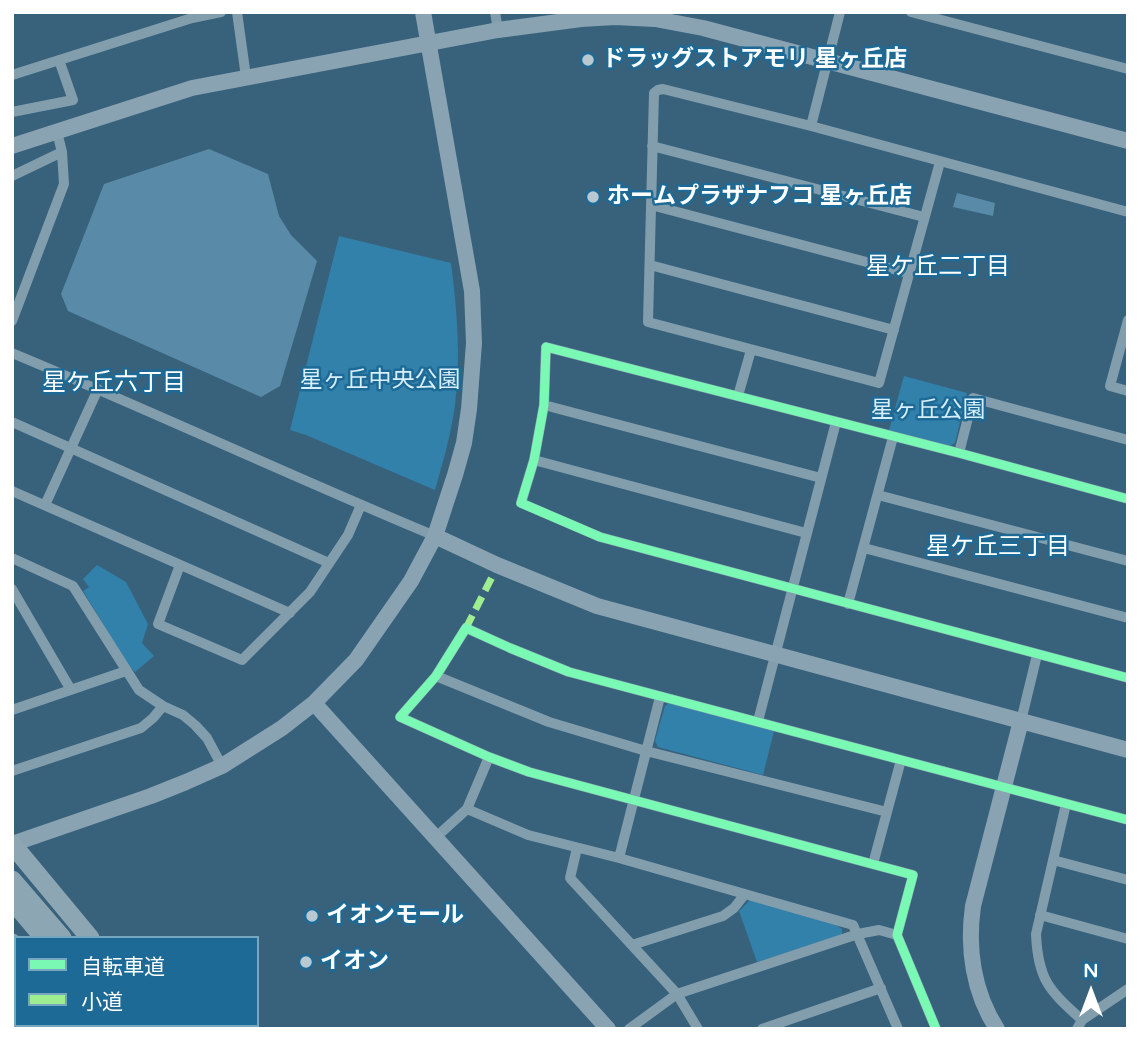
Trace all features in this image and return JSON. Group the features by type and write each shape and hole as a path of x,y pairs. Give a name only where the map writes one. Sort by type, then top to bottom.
{"highway":[{"path":"12,844 88,936"},
{"path":"12,880 60,936"},
{"path":"12,900 42,936"}],"street":[{"path":"12,61 14,74 192,18 221,12"},
{"path":"237,12 246,77"},
{"path":"12,844 150,796 222,766 282,728 314,703 356,660 411,581 435,536 464,443 474,344 472,290 423,12"},
{"path":"495,12 498,30"},
{"path":"811,126 840,12"},
{"path":"919,13 1128,69"},
{"path":"12,146 192,88 498,30 615,17 655,19 703,28 1128,141"},
{"path":"12,112 73,100 59,60"},
{"path":"940,162 879,383 648,321 654,93 663,89 811,126 1128,212"},
{"path":"12,321 64,184 62,152 57,132"},
{"path":"652,146 924,217"},
{"path":"12,176 62,152"},
{"path":"651,205 908,273"},
{"path":"650,265 894,330"},
{"path":"1127,327 1110,386 1128,391"},
{"path":"1128,499 546,347 544,405 534,460 521,503 600,537 1128,678"},
{"path":"738,396 751,350"},
{"path":"12,353 496,565 597,606 1128,750"},
{"path":"45,505 98,389"},
{"path":"959,453 973,398 1128,440"},
{"path":"544,405 821,478"},
{"path":"12,422 329,563"},
{"path":"758,722 836,422"},
{"path":"848,604 893,437"},
{"path":"534,460 806,533"},
{"path":"12,491 290,613"},
{"path":"878,495 1128,561"},
{"path":"180,565 158,624 242,660 310,592 348,535 361,505"},
{"path":"864,548 1128,618"},
{"path":"12,558 73,586 139,690 183,715 195,725 207,738 222,766"},
{"path":"12,589 71,690"},
{"path":"936,1029 897,935 912,875 529,772 400,717 436,676 466,628 569,671 1128,820"},
{"path":"997,1029 984,1004 974,974 970,948 972,906 1005,787 1037,655"},
{"path":"12,697 15,709 127,671"},
{"path":"436,676 549,722 646,751 887,812"},
{"path":"619,858 660,696"},
{"path":"314,703 608,1029"},
{"path":"12,771 141,728 163,706"},
{"path":"435,838 467,809 489,757"},
{"path":"873,864 901,760"},
{"path":"1066,804 1035,934 1036,950 1045,979 1080,1025 1128,989"},
{"path":"467,809 528,835 619,858 853,925 898,1029"},
{"path":"577,848 570,878 677,994 698,1029"},
{"path":"1053,860 1128,880"},
{"path":"632,945 723,916 734,908 745,894"},
{"path":"1040,915 1128,939"},
{"path":"629,1029 677,994 858,934 879,930 897,935"},
{"path":"762,1029 881,988"}],"green space":[{"name":"星ヶ丘中央公園","path":"339,236 451,263 458,334 457,387 451,427 435,490 290,430"},
{"name":"星ヶ丘公園","path":"904,376 967,393 955,443 950,446 889,430"},
{"path":"97,565 126,582 148,624 142,643 154,656 135,672 128,665 83,591 89,587 83,579"},
{"path":"669,703 774,731 763,775 658,747 655,741 665,706"},
{"path":"750,900 833,923 842,929 842,935 757,962 739,911"}],"shaded area":[{"path":"209,149 268,174 279,216 291,235 317,261 280,386 261,397 68,311 61,294 104,184"},
{"path":"957,193 995,203 993,216 953,207"}],"marked path":[{"path":"466,628 492,577"}],"cycle path":[{"path":"1128,499 546,347 544,405 534,460 521,503 600,537 1128,678"},
{"path":"936,1029 897,935 913,875 529,772 400,717 436,676 466,628 569,672 1128,820"}],"place":[{"name":"ドラッグストアモリ 星ヶ丘店","path":"588,60"},
{"name":"ホームプラザナフコ 星ヶ丘店","path":"593,197"},
{"name":"イオンモール","path":"312,916"},
{"name":"イオン","path":"306,962"}],"district":[{"name":"星ケ丘二丁目","path":"938,268"},
{"name":"星ケ丘六丁目","path":"114,384"},
{"name":"星ケ丘三丁目","path":"998,548"}]}
